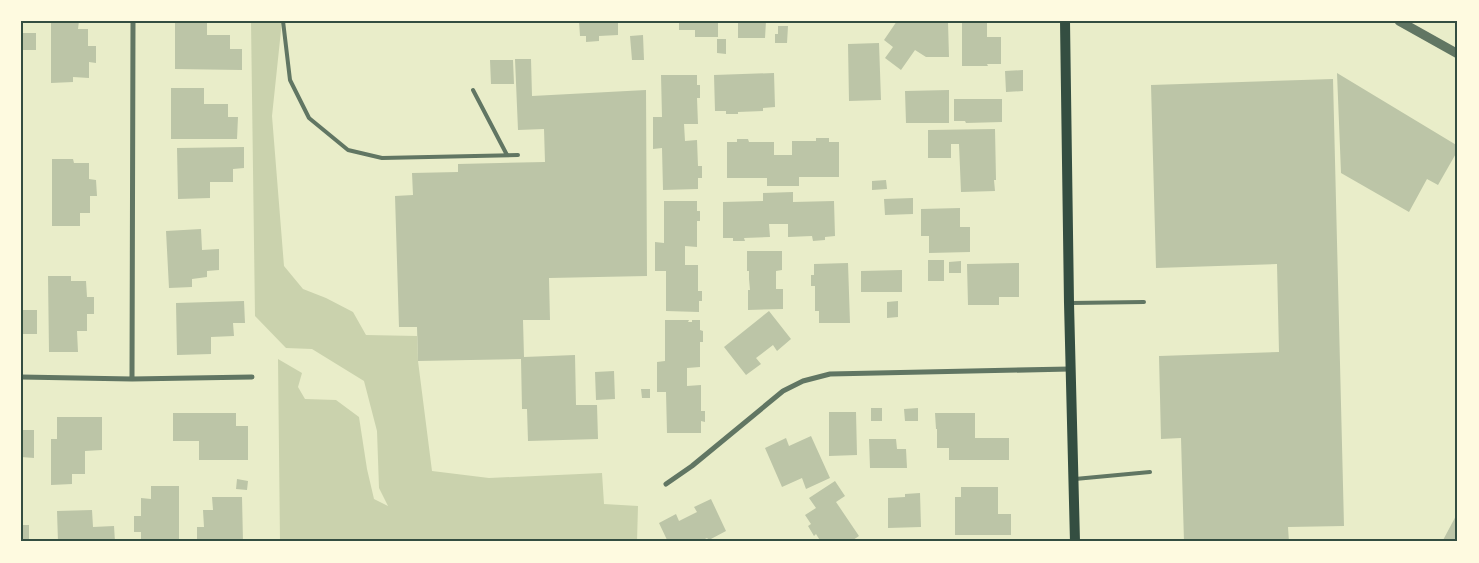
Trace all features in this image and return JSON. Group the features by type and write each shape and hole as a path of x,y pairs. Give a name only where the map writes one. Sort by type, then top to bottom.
{"main road":[{"path":"1065,21 1072,479 1075,542"}],"street":[{"path":"132,379 133,21"},
{"path":"1399,21 1458,54"},
{"path":"666,484 692,466 783,391 803,382 830,374 1070,369"},
{"path":"21,378 252,378"}],"lane":[{"path":"284,21 290,80 309,118 348,150 382,158 518,155"},
{"path":"474,90 507,155"},
{"path":"1069,303 1144,302"},
{"path":"1072,479 1150,472"}],"green space":[{"path":"251,21 282,21 272,116 284,266 303,289 353,312 366,335 417,336 418,361 432,471 489,478 602,473 604,504 638,506 637,542 280,542 278,359 302,373 298,387 305,399 336,400 359,417 374,499 388,506 379,488 377,431 364,381 312,349 286,348 255,316"}],"building":[{"path":"21,21 23,21 23,33 36,33 36,50 21,50"},
{"path":"51,21 79,21 78,29 88,29 88,46 96,46 96,63 89,62 89,78 73,77 73,82 51,83"},
{"path":"175,21 207,21 207,35 230,35 230,49 242,49 242,70 175,69"},
{"path":"579,21 618,21 618,35 599,36 599,41 586,42 586,36 580,36"},
{"path":"679,21 718,21 718,37 695,37 695,30 679,30"},
{"path":"738,21 766,21 765,38 738,38"},
{"path":"897,21 948,22 949,57 926,57 915,50 901,70 885,58 893,47 884,40"},
{"path":"962,21 987,21 987,37 1001,37 1001,64 962,66"},
{"path":"778,26 788,26 787,43 775,43 775,34 778,34"},
{"path":"643,35 644,60 632,60 630,36"},
{"path":"717,39 726,39 726,54 717,53"},
{"path":"879,43 881,100 849,101 848,44"},
{"path":"515,59 531,59 532,96 646,90 647,276 549,278 550,320 523,320 524,357 575,355 576,405 597,405 598,439 528,441 527,409 522,409 521,359 418,361 417,327 399,327 395,196 413,195 412,173 458,172 458,164 545,162 544,129 518,130"},
{"path":"490,60 513,60 514,84 491,84"},
{"path":"1023,70 1023,91 1006,92 1005,71"},
{"path":"774,73 775,107 763,108 763,111 738,112 738,114 726,114 726,111 715,111 714,75"},
{"path":"1337,73 1458,146 1458,150 1438,185 1427,179 1409,212 1341,173"},
{"path":"661,75 697,75 697,85 700,85 700,98 697,98 698,124 684,124 685,141 697,140 698,166 702,166 702,178 698,178 698,189 663,190 662,148 653,149 653,117 662,117"},
{"path":"1333,79 1344,526 1288,527 1289,542 1184,542 1181,438 1161,439 1159,356 1279,352 1277,264 1156,268 1151,85"},
{"path":"171,88 204,88 204,104 228,104 228,117 238,117 237,139 171,139"},
{"path":"949,90 949,123 906,123 905,91"},
{"path":"954,99 1002,99 1002,122 966,123 965,121 954,121"},
{"path":"995,129 995,191 961,192 959,144 951,144 951,158 928,158 928,130"},
{"path":"816,138 829,138 829,142 839,142 839,177 799,177 799,186 767,186 767,178 727,178 727,142 737,142 737,139 748,139 749,142 774,142 774,155 792,155 792,141 816,141"},
{"path":"244,147 244,168 233,169 233,182 210,182 210,198 178,199 177,148"},
{"path":"52,159 73,159 74,163 89,163 89,179 96,180 97,196 90,196 90,213 80,213 80,226 52,226"},
{"path":"886,180 887,189 872,190 872,181"},
{"path":"793,192 793,202 834,201 835,236 825,237 825,240 813,241 812,236 788,237 788,224 769,224 770,237 744,238 745,241 733,241 733,238 723,238 723,202 763,201 763,193"},
{"path":"913,198 913,214 885,215 884,199"},
{"path":"664,201 697,201 700,221 697,221 697,247 685,246 685,265 698,265 698,291 702,291 702,301 699,301 699,312 666,311 666,271 655,271 655,242 664,243"},
{"path":"960,208 960,227 970,227 970,252 929,253 929,236 921,236 921,209"},
{"path":"201,229 202,250 219,249 219,270 207,271 207,277 192,279 192,287 169,288 166,231"},
{"path":"747,251 782,251 782,270 776,271 776,289 783,289 783,309 748,310 748,290 750,290 749,271 747,271"},
{"path":"928,260 944,260 944,281 928,281"},
{"path":"961,261 961,273 949,273 949,262"},
{"path":"848,263 850,323 819,323 819,311 815,311 815,286 811,286 814,264"},
{"path":"1019,263 1019,297 999,297 999,305 968,305 967,264"},
{"path":"902,270 902,292 861,292 861,271"},
{"path":"48,276 71,276 71,281 86,281 87,297 94,297 94,314 87,314 87,331 77,331 78,352 49,352"},
{"path":"244,301 245,323 233,323 234,336 211,337 211,354 177,355 176,303"},
{"path":"898,301 898,317 887,318 887,302"},
{"path":"21,310 37,310 37,334 23,334 23,343 21,343"},
{"path":"769,311 791,339 777,351 773,345 756,358 761,364 746,375 724,347"},
{"path":"665,320 689,320 688,322 692,322 692,320 700,320 703,342 700,342 700,367 687,368 687,386 701,385 701,411 705,411 705,422 701,421 701,433 667,433 666,392 657,392 657,362 665,361"},
{"path":"614,371 615,399 596,400 595,372"},
{"path":"641,389 650,389 650,398 642,398"},
{"path":"871,408 882,408 882,421 871,421"},
{"path":"918,408 918,421 905,421 904,409"},
{"path":"829,412 856,412 857,455 829,456"},
{"path":"173,413 236,413 236,426 248,426 248,460 199,460 199,441 173,441"},
{"path":"935,413 975,413 975,438 1009,438 1009,460 949,460 949,448 937,448"},
{"path":"57,417 102,417 102,450 85,451 85,474 72,474 72,484 51,485 51,439 57,439"},
{"path":"21,430 34,430 34,458 21,457"},
{"path":"811,436 830,478 806,489 802,478 782,487 765,448 786,438 789,446"},
{"path":"869,439 896,439 897,449 906,449 907,468 870,468"},
{"path":"237,479 248,481 247,490 236,489"},
{"path":"835,481 845,496 836,502 859,536 850,542 821,542 816,534 814,536 808,526 811,524 805,515 816,508 809,498"},
{"path":"151,486 179,486 179,542 141,542 141,532 134,532 134,516 141,516 141,498 151,499"},
{"path":"961,487 998,487 998,514 1011,514 1011,535 955,535 955,497 961,497"},
{"path":"920,493 921,527 888,528 888,498 905,497 905,494"},
{"path":"212,497 242,497 243,542 197,542 197,527 204,527 203,510 213,510"},
{"path":"711,499 726,531 709,540 707,538 699,542 668,542 659,523 676,514 679,521 697,512 694,507"},
{"path":"92,510 93,527 114,526 115,542 58,542 57,511"},
{"path":"1458,512 1458,542 1442,542"},
{"path":"21,525 29,525 29,542 21,542"}]}
